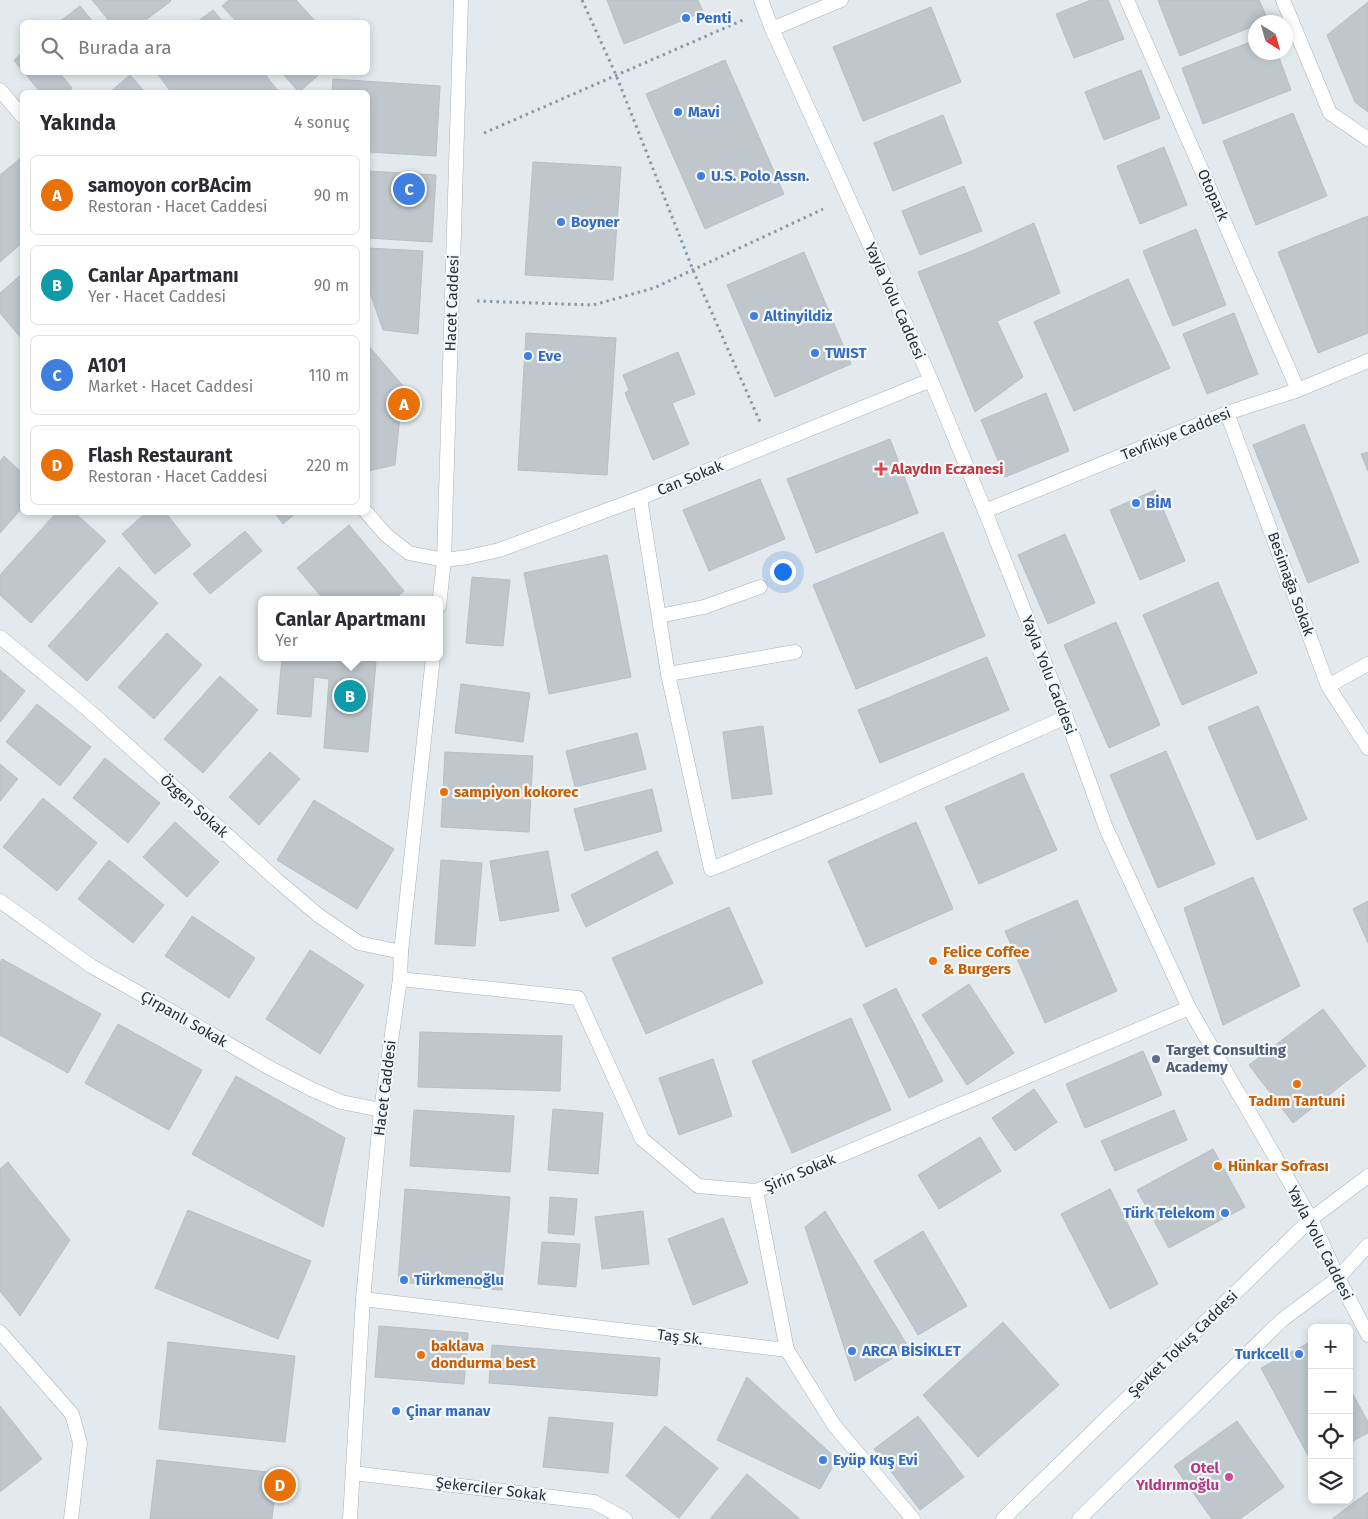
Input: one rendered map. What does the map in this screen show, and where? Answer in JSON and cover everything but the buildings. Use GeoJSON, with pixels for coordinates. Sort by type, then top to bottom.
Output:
{"type":"FeatureCollection","features":[{"type":"Feature","properties":{"kind":"street","name":"Hacet Caddesi"},"geometry":{"type":"LineString","coordinates":[[440,596],[444,560],[461,0]]}},
{"type":"Feature","properties":{"kind":"street","name":"Yayla Yolu Caddesi"},"geometry":{"type":"LineString","coordinates":[[761,0],[772,29],[930,380],[985,511],[1066,717],[1106,828],[1189,1008],[1311,1219],[1338,1278],[1368,1335]]}},
{"type":"Feature","properties":{"kind":"street"},"geometry":{"type":"LineString","coordinates":[[772,29],[841,0]]}},
{"type":"Feature","properties":{"kind":"street","name":"Otopark"},"geometry":{"type":"LineString","coordinates":[[1127,0],[1298,390]]}},
{"type":"Feature","properties":{"kind":"street"},"geometry":{"type":"LineString","coordinates":[[1283,0],[1330,113],[1368,139]]}},
{"type":"Feature","properties":{"kind":"street"},"geometry":{"type":"LineString","coordinates":[[0,90],[20,114]]}},
{"type":"Feature","properties":{"kind":"street","name":"Tevfikiye Caddesi"},"geometry":{"type":"LineString","coordinates":[[985,511],[1228,413],[1298,390],[1368,361]]}},
{"type":"Feature","properties":{"kind":"street","name":"Can Sokak"},"geometry":{"type":"LineString","coordinates":[[369,515],[386,535],[409,553],[444,560],[499,550],[640,498],[930,380]]}},
{"type":"Feature","properties":{"kind":"street","name":"Besimağa Sokak"},"geometry":{"type":"LineString","coordinates":[[1228,413],[1328,686],[1368,748]]}},
{"type":"Feature","properties":{"kind":"street"},"geometry":{"type":"LineString","coordinates":[[640,498],[668,674],[711,869],[868,806],[1066,717]]}},
{"type":"Feature","properties":{"kind":"street"},"geometry":{"type":"LineString","coordinates":[[659,616],[704,607],[760,587]]}},
{"type":"Feature","properties":{"kind":"street","name":"Özgen Sokak"},"geometry":{"type":"LineString","coordinates":[[0,637],[86,708],[318,915],[359,944],[401,952]]}},
{"type":"Feature","properties":{"kind":"street"},"geometry":{"type":"LineString","coordinates":[[668,674],[795,652]]}},
{"type":"Feature","properties":{"kind":"street","name":"Hacet Caddesi"},"geometry":{"type":"LineString","coordinates":[[350,1519],[363,1299],[381,1110],[400,979],[401,952],[433,661]]}},
{"type":"Feature","properties":{"kind":"street"},"geometry":{"type":"LineString","coordinates":[[1328,686],[1368,664]]}},
{"type":"Feature","properties":{"kind":"street","name":"Çirpanlı Sokak"},"geometry":{"type":"LineString","coordinates":[[0,901],[91,966],[268,1067],[341,1102],[381,1110]]}},
{"type":"Feature","properties":{"kind":"street","name":"Şirin Sokak"},"geometry":{"type":"LineString","coordinates":[[400,979],[578,998],[642,1139],[698,1186],[756,1191],[1189,1008]]}},
{"type":"Feature","properties":{"kind":"street","name":"Şevket Tokuş Caddesi"},"geometry":{"type":"LineString","coordinates":[[1003,1519],[1311,1219],[1368,1176]]}},
{"type":"Feature","properties":{"kind":"street"},"geometry":{"type":"LineString","coordinates":[[756,1191],[787,1350],[834,1425],[913,1519]]}},
{"type":"Feature","properties":{"kind":"street"},"geometry":{"type":"LineString","coordinates":[[1079,1519],[1282,1320],[1338,1278],[1368,1245]]}},
{"type":"Feature","properties":{"kind":"street","name":"Taş Sk."},"geometry":{"type":"LineString","coordinates":[[363,1299],[787,1350]]}},
{"type":"Feature","properties":{"kind":"street"},"geometry":{"type":"LineString","coordinates":[[0,1332],[72,1414],[80,1443],[71,1519]]}},
{"type":"Feature","properties":{"kind":"street","name":"Şekerciler Sokak"},"geometry":{"type":"LineString","coordinates":[[353,1473],[594,1502],[625,1519]]}},
{"type":"Feature","properties":{"kind":"path"},"geometry":{"type":"LineString","coordinates":[[582,0],[616,75],[693,270],[760,422]]}},
{"type":"Feature","properties":{"kind":"path"},"geometry":{"type":"LineString","coordinates":[[484,133],[743,20]]}},
{"type":"Feature","properties":{"kind":"path"},"geometry":{"type":"LineString","coordinates":[[477,301],[593,304],[654,288],[823,209]]}},
{"type":"Feature","properties":{"kind":"place","name":"Penti"},"geometry":{"type":"Point","coordinates":[686,18]}},
{"type":"Feature","properties":{"kind":"place","name":"Mavi"},"geometry":{"type":"Point","coordinates":[678,112]}},
{"type":"Feature","properties":{"kind":"place","name":"U.S. Polo Assn."},"geometry":{"type":"Point","coordinates":[701,176]}},
{"type":"Feature","properties":{"kind":"place","name":"A101"},"geometry":{"type":"Point","coordinates":[409,189]}},
{"type":"Feature","properties":{"kind":"place","name":"Boyner"},"geometry":{"type":"Point","coordinates":[561,222]}},
{"type":"Feature","properties":{"kind":"place","name":"Altinyildiz"},"geometry":{"type":"Point","coordinates":[754,316]}},
{"type":"Feature","properties":{"kind":"place","name":"TWIST"},"geometry":{"type":"Point","coordinates":[815,353]}},
{"type":"Feature","properties":{"kind":"place","name":"Eve"},"geometry":{"type":"Point","coordinates":[528,356]}},
{"type":"Feature","properties":{"kind":"place","name":"samoyon corBAcim"},"geometry":{"type":"Point","coordinates":[404,404]}},
{"type":"Feature","properties":{"kind":"place","name":"Alaydın Eczanesi"},"geometry":{"type":"Point","coordinates":[881,469]}},
{"type":"Feature","properties":{"kind":"place","name":"BİM"},"geometry":{"type":"Point","coordinates":[1136,503]}},
{"type":"Feature","properties":{"kind":"place","name":"Canlar Apartmanı"},"geometry":{"type":"Point","coordinates":[350,696]}},
{"type":"Feature","properties":{"kind":"place","name":"sampiyon kokorec"},"geometry":{"type":"Point","coordinates":[444,792]}},
{"type":"Feature","properties":{"kind":"place","name":"Felice Coffee & Burgers"},"geometry":{"type":"Point","coordinates":[933,961]}},
{"type":"Feature","properties":{"kind":"place","name":"Target Consulting Academy"},"geometry":{"type":"Point","coordinates":[1156,1059]}},
{"type":"Feature","properties":{"kind":"place","name":"Tadım Tantuni"},"geometry":{"type":"Point","coordinates":[1297,1084]}},
{"type":"Feature","properties":{"kind":"place","name":"Hünkar Sofrası"},"geometry":{"type":"Point","coordinates":[1218,1166]}},
{"type":"Feature","properties":{"kind":"place","name":"Türk Telekom"},"geometry":{"type":"Point","coordinates":[1225,1213]}},
{"type":"Feature","properties":{"kind":"place","name":"Türkmenoğlu"},"geometry":{"type":"Point","coordinates":[404,1280]}},
{"type":"Feature","properties":{"kind":"place","name":"ARCA BİSİKLET"},"geometry":{"type":"Point","coordinates":[852,1351]}},
{"type":"Feature","properties":{"kind":"place","name":"Turkcell"},"geometry":{"type":"Point","coordinates":[1299,1354]}},
{"type":"Feature","properties":{"kind":"place","name":"baklava dondurma best"},"geometry":{"type":"Point","coordinates":[421,1355]}},
{"type":"Feature","properties":{"kind":"place","name":"Çinar manav"},"geometry":{"type":"Point","coordinates":[396,1411]}},
{"type":"Feature","properties":{"kind":"place","name":"Eyüp Kuş Evi"},"geometry":{"type":"Point","coordinates":[823,1460]}},
{"type":"Feature","properties":{"kind":"place","name":"Otel Yıldırımoğlu"},"geometry":{"type":"Point","coordinates":[1229,1477]}},
{"type":"Feature","properties":{"kind":"place","name":"Flash Restaurant"},"geometry":{"type":"Point","coordinates":[280,1485]}}]}
